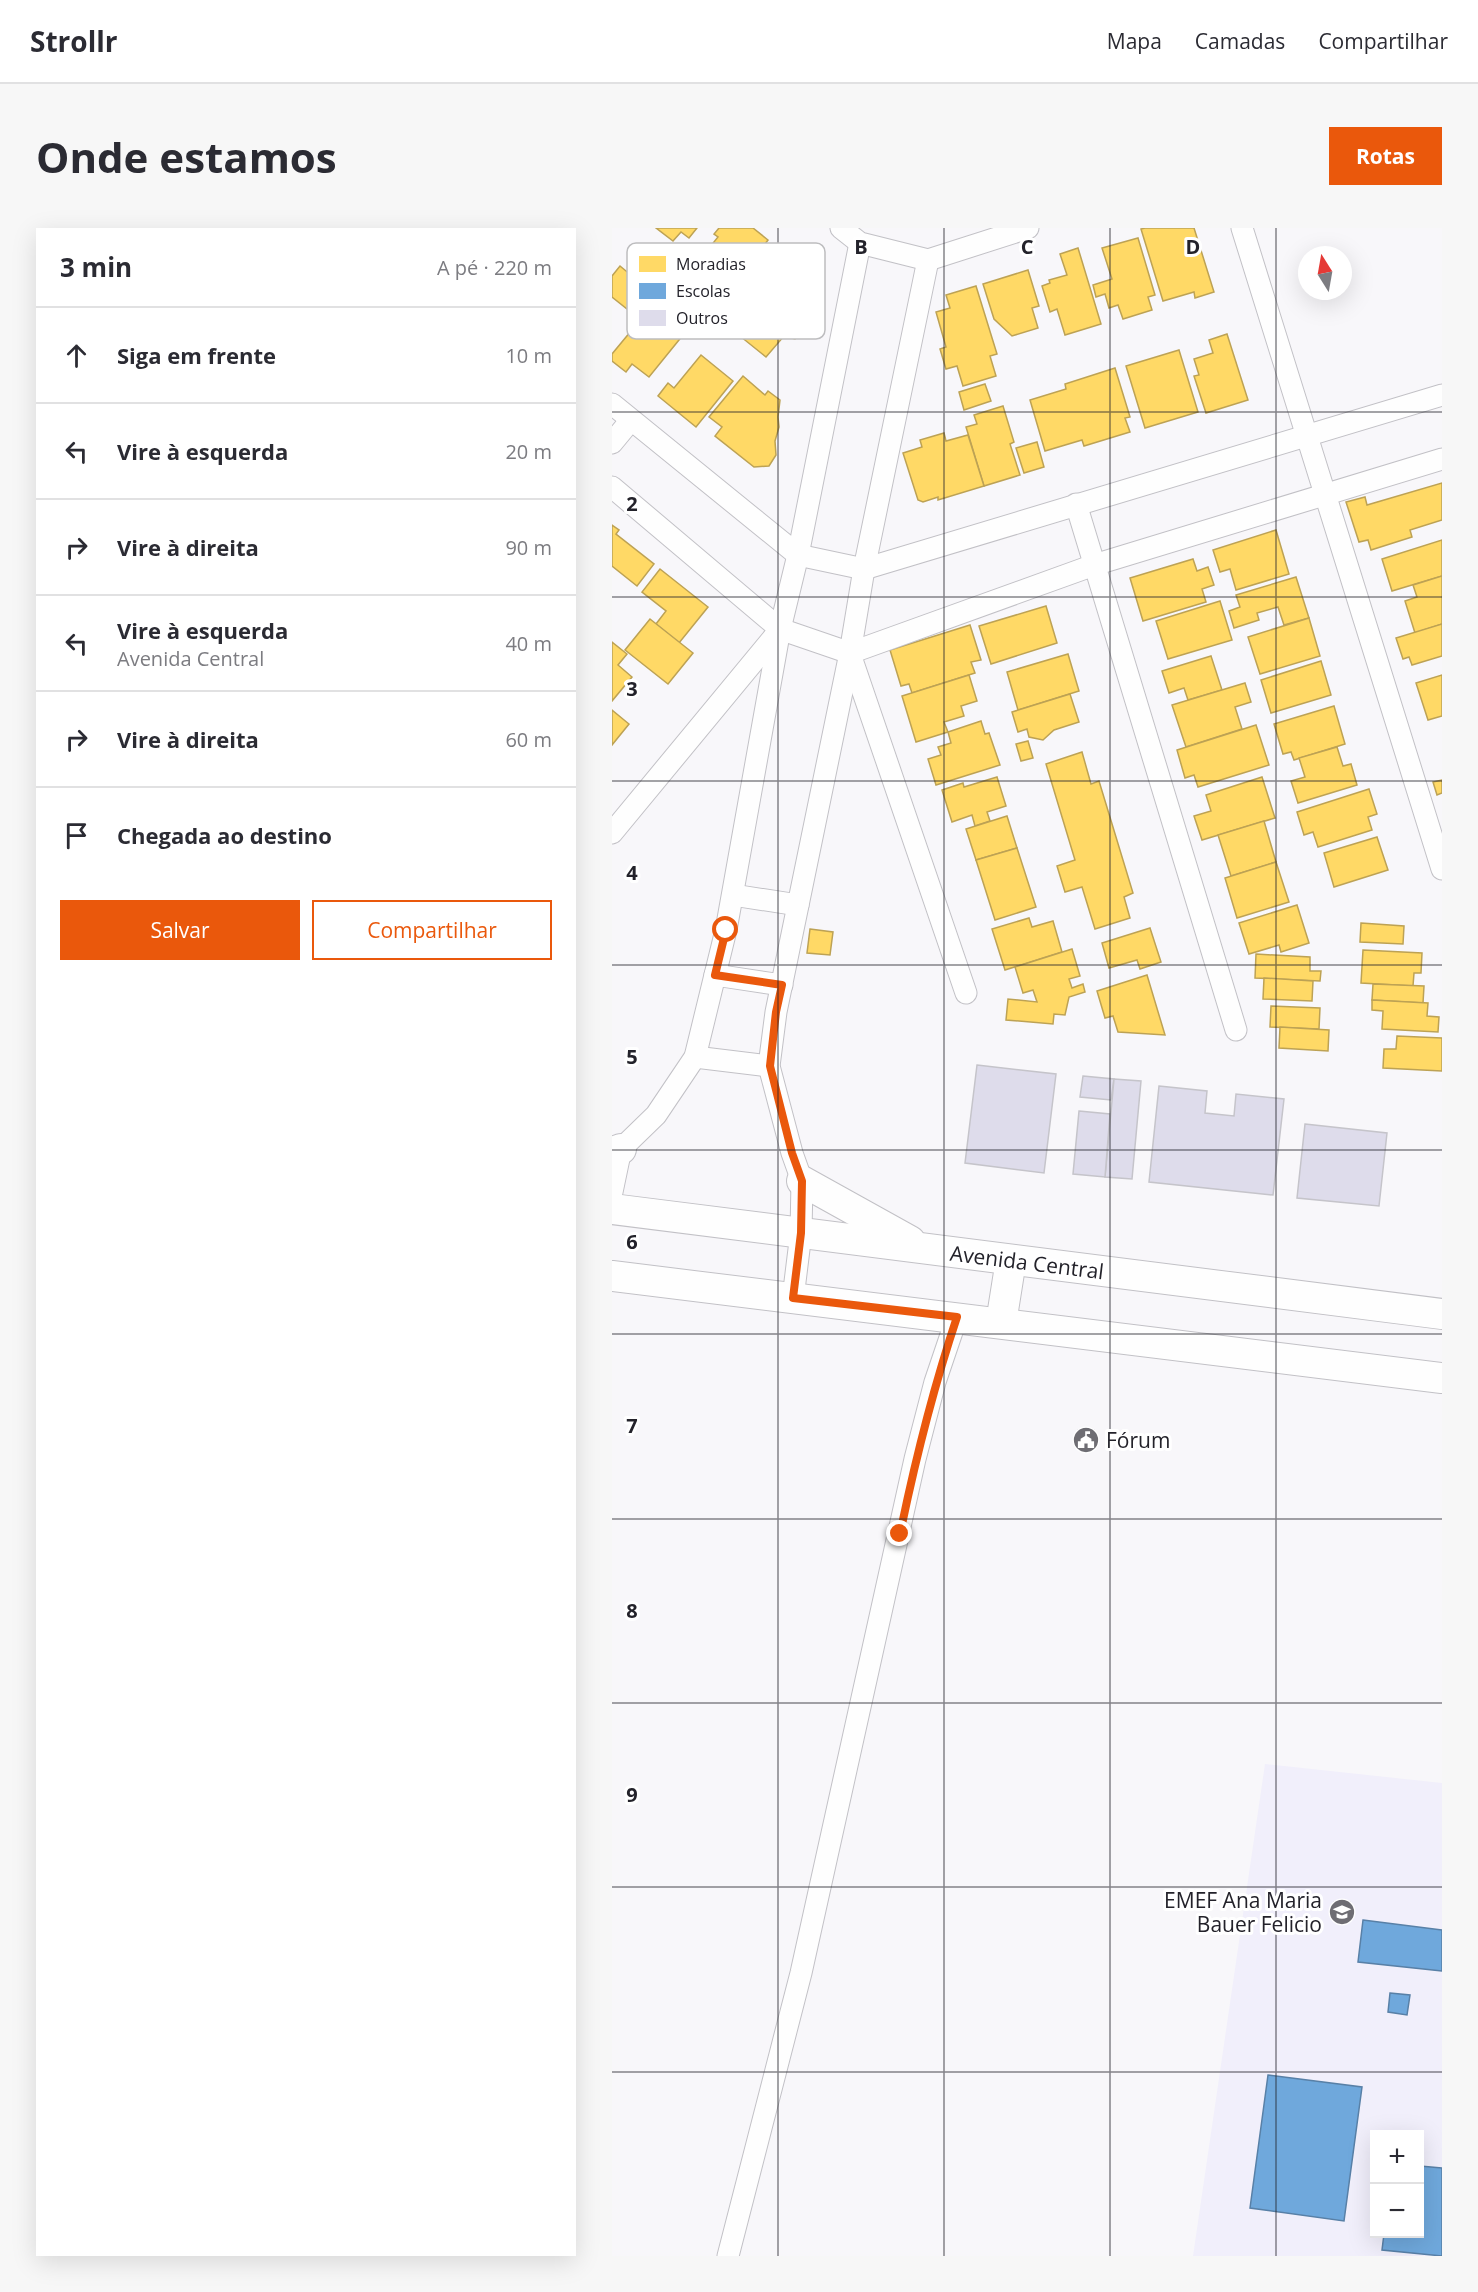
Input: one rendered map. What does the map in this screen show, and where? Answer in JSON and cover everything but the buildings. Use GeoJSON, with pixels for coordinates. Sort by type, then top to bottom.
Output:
{"type":"FeatureCollection","features":[{"type":"Feature","properties":{"kind":"main road"},"geometry":{"type":"LineString","coordinates":[[802,1181],[924,1248]]}},
{"type":"Feature","properties":{"kind":"main road","name":"Avenida Central"},"geometry":{"type":"LineString","coordinates":[[612,1209],[1442,1314]]}},
{"type":"Feature","properties":{"kind":"main road"},"geometry":{"type":"LineString","coordinates":[[1001,1323],[1011,1260]]}},
{"type":"Feature","properties":{"kind":"main road"},"geometry":{"type":"LineString","coordinates":[[612,1276],[1442,1378]]}},
{"type":"Feature","properties":{"kind":"street"},"geometry":{"type":"LineString","coordinates":[[841,228],[860,243],[928,260],[1028,228]]}},
{"type":"Feature","properties":{"kind":"street"},"geometry":{"type":"LineString","coordinates":[[1242,228],[1442,870]]}},
{"type":"Feature","properties":{"kind":"street"},"geometry":{"type":"LineString","coordinates":[[612,1192],[617,1150],[656,1115],[696,1057],[733,895],[780,629],[798,555],[860,243]]}},
{"type":"Feature","properties":{"kind":"street"},"geometry":{"type":"LineString","coordinates":[[793,1298],[801,1233],[802,1181],[792,1153],[770,1066],[776,1012],[928,260]]}},
{"type":"Feature","properties":{"kind":"street"},"geometry":{"type":"LineString","coordinates":[[612,404],[798,555],[864,569],[1442,395]]}},
{"type":"Feature","properties":{"kind":"street"},"geometry":{"type":"LineString","coordinates":[[612,443],[631,420]]}},
{"type":"Feature","properties":{"kind":"street"},"geometry":{"type":"LineString","coordinates":[[612,487],[780,629],[850,653],[1094,565],[1442,459]]}},
{"type":"Feature","properties":{"kind":"street"},"geometry":{"type":"LineString","coordinates":[[1076,504],[1236,1030]]}},
{"type":"Feature","properties":{"kind":"street"},"geometry":{"type":"LineString","coordinates":[[612,833],[780,629]]}},
{"type":"Feature","properties":{"kind":"street"},"geometry":{"type":"LineString","coordinates":[[850,653],[966,993]]}},
{"type":"Feature","properties":{"kind":"street"},"geometry":{"type":"LineString","coordinates":[[733,895],[798,905]]}},
{"type":"Feature","properties":{"kind":"street"},"geometry":{"type":"LineString","coordinates":[[715,975],[782,985]]}},
{"type":"Feature","properties":{"kind":"street"},"geometry":{"type":"LineString","coordinates":[[696,1057],[770,1066]]}},
{"type":"Feature","properties":{"kind":"street"},"geometry":{"type":"LineString","coordinates":[[728,2256],[801,1973],[915,1459],[935,1382],[957,1317]]}},
{"type":"Feature","properties":{"kind":"shaded area"},"geometry":{"type":"Polygon","coordinates":[[[1265,1764],[1442,1783],[1442,2256],[1193,2256],[1265,1764]]]}},
{"type":"Feature","properties":{"kind":"place","name":"Fórum"},"geometry":{"type":"Point","coordinates":[1086,1440]}},
{"type":"Feature","properties":{"kind":"place","name":"EMEF Ana Maria Bauer Felicio"},"geometry":{"type":"Point","coordinates":[1342,1912]}},
{"type":"Feature","properties":{"kind":"route"},"geometry":{"type":"LineString","coordinates":[[726,930],[715,975],[782,985],[776,1012],[770,1066],[792,1153],[802,1181],[801,1233],[793,1298],[957,1317],[935,1382],[915,1459],[900,1534]]}}]}
